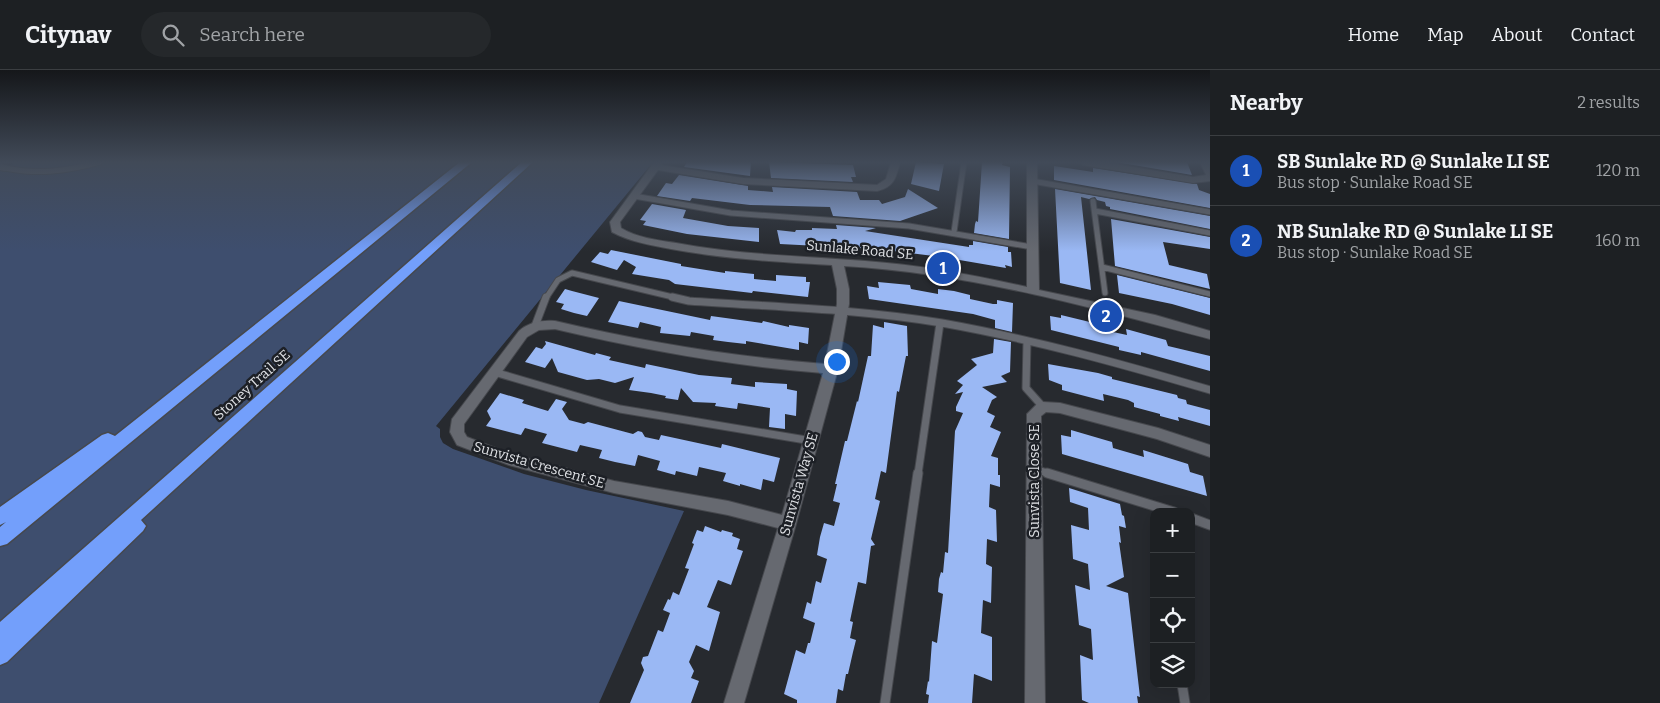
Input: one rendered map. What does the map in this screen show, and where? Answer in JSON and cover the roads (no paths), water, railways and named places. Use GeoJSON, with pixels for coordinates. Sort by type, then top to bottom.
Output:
{"type":"FeatureCollection","features":[{"type":"Feature","properties":{"kind":"highway"},"geometry":{"type":"LineString","coordinates":[[0,538],[431,192]]}},
{"type":"Feature","properties":{"kind":"highway","name":"Stoney Trail SE"},"geometry":{"type":"LineString","coordinates":[[0,635],[495,192]]}},
{"type":"Feature","properties":{"kind":"highway"},"geometry":{"type":"LineString","coordinates":[[0,656],[384,291]]}},
{"type":"Feature","properties":{"kind":"highway"},"geometry":{"type":"LineString","coordinates":[[0,517],[266,325]]}},
{"type":"Feature","properties":{"kind":"street","name":"Sunlake Road SE"},"geometry":{"type":"LineString","coordinates":[[637,192],[615,222],[616,230],[631,238],[732,255],[902,268],[957,276],[1155,319],[1210,335]]}},
{"type":"Feature","properties":{"kind":"street"},"geometry":{"type":"LineString","coordinates":[[1032,192],[1033,291]]}},
{"type":"Feature","properties":{"kind":"street","name":"Sunvista Way SE"},"geometry":{"type":"LineString","coordinates":[[734,703],[788,524],[831,369],[842,312],[842,289],[837,262]]}},
{"type":"Feature","properties":{"kind":"street"},"geometry":{"type":"LineString","coordinates":[[535,326],[555,325],[650,347],[726,360],[831,369]]}},
{"type":"Feature","properties":{"kind":"street","name":"Sunvista Crescent SE"},"geometry":{"type":"LineString","coordinates":[[535,326],[523,334],[457,423],[458,436],[470,445],[579,478],[643,493],[755,514],[788,524]]}},
{"type":"Feature","properties":{"kind":"street","name":"Sunvista Close SE"},"geometry":{"type":"LineString","coordinates":[[1035,703],[1034,414],[1043,407],[1060,408],[1173,438],[1210,451]]}},
{"type":"Feature","properties":{"kind":"lane"},"geometry":{"type":"LineString","coordinates":[[954,232],[960,192]]}},
{"type":"Feature","properties":{"kind":"lane"},"geometry":{"type":"LineString","coordinates":[[1089,192],[1210,212]]}},
{"type":"Feature","properties":{"kind":"lane"},"geometry":{"type":"LineString","coordinates":[[634,196],[731,213],[846,220],[954,232],[1032,247]]}},
{"type":"Feature","properties":{"kind":"lane"},"geometry":{"type":"LineString","coordinates":[[1093,200],[1105,294]]}},
{"type":"Feature","properties":{"kind":"lane"},"geometry":{"type":"LineString","coordinates":[[1095,212],[1210,233]]}},
{"type":"Feature","properties":{"kind":"lane"},"geometry":{"type":"LineString","coordinates":[[1102,267],[1210,294]]}},
{"type":"Feature","properties":{"kind":"lane"},"geometry":{"type":"LineString","coordinates":[[535,326],[542,304],[548,294],[560,278],[572,273],[689,301],[842,312],[940,323],[1146,371],[1210,390]]}},
{"type":"Feature","properties":{"kind":"lane"},"geometry":{"type":"LineString","coordinates":[[885,703],[940,323]]}},
{"type":"Feature","properties":{"kind":"lane"},"geometry":{"type":"LineString","coordinates":[[1026,342],[1026,388],[1043,407]]}},
{"type":"Feature","properties":{"kind":"lane"},"geometry":{"type":"LineString","coordinates":[[494,372],[620,409],[812,441]]}},
{"type":"Feature","properties":{"kind":"lane"},"geometry":{"type":"LineString","coordinates":[[1034,469],[1155,508]]}},
{"type":"Feature","properties":{"kind":"lane"},"geometry":{"type":"LineString","coordinates":[[1195,519],[1210,525]]}},
{"type":"Feature","properties":{"kind":"lane"},"geometry":{"type":"LineString","coordinates":[[1183,688],[1185,703]]}},
{"type":"Feature","properties":{"kind":"place","name":"SB Sunlake RD @ Sunlake LI SE"},"geometry":{"type":"Point","coordinates":[943,268]}},
{"type":"Feature","properties":{"kind":"place","name":"NB Sunlake RD @ Sunlake LI SE"},"geometry":{"type":"Point","coordinates":[1106,316]}}]}
